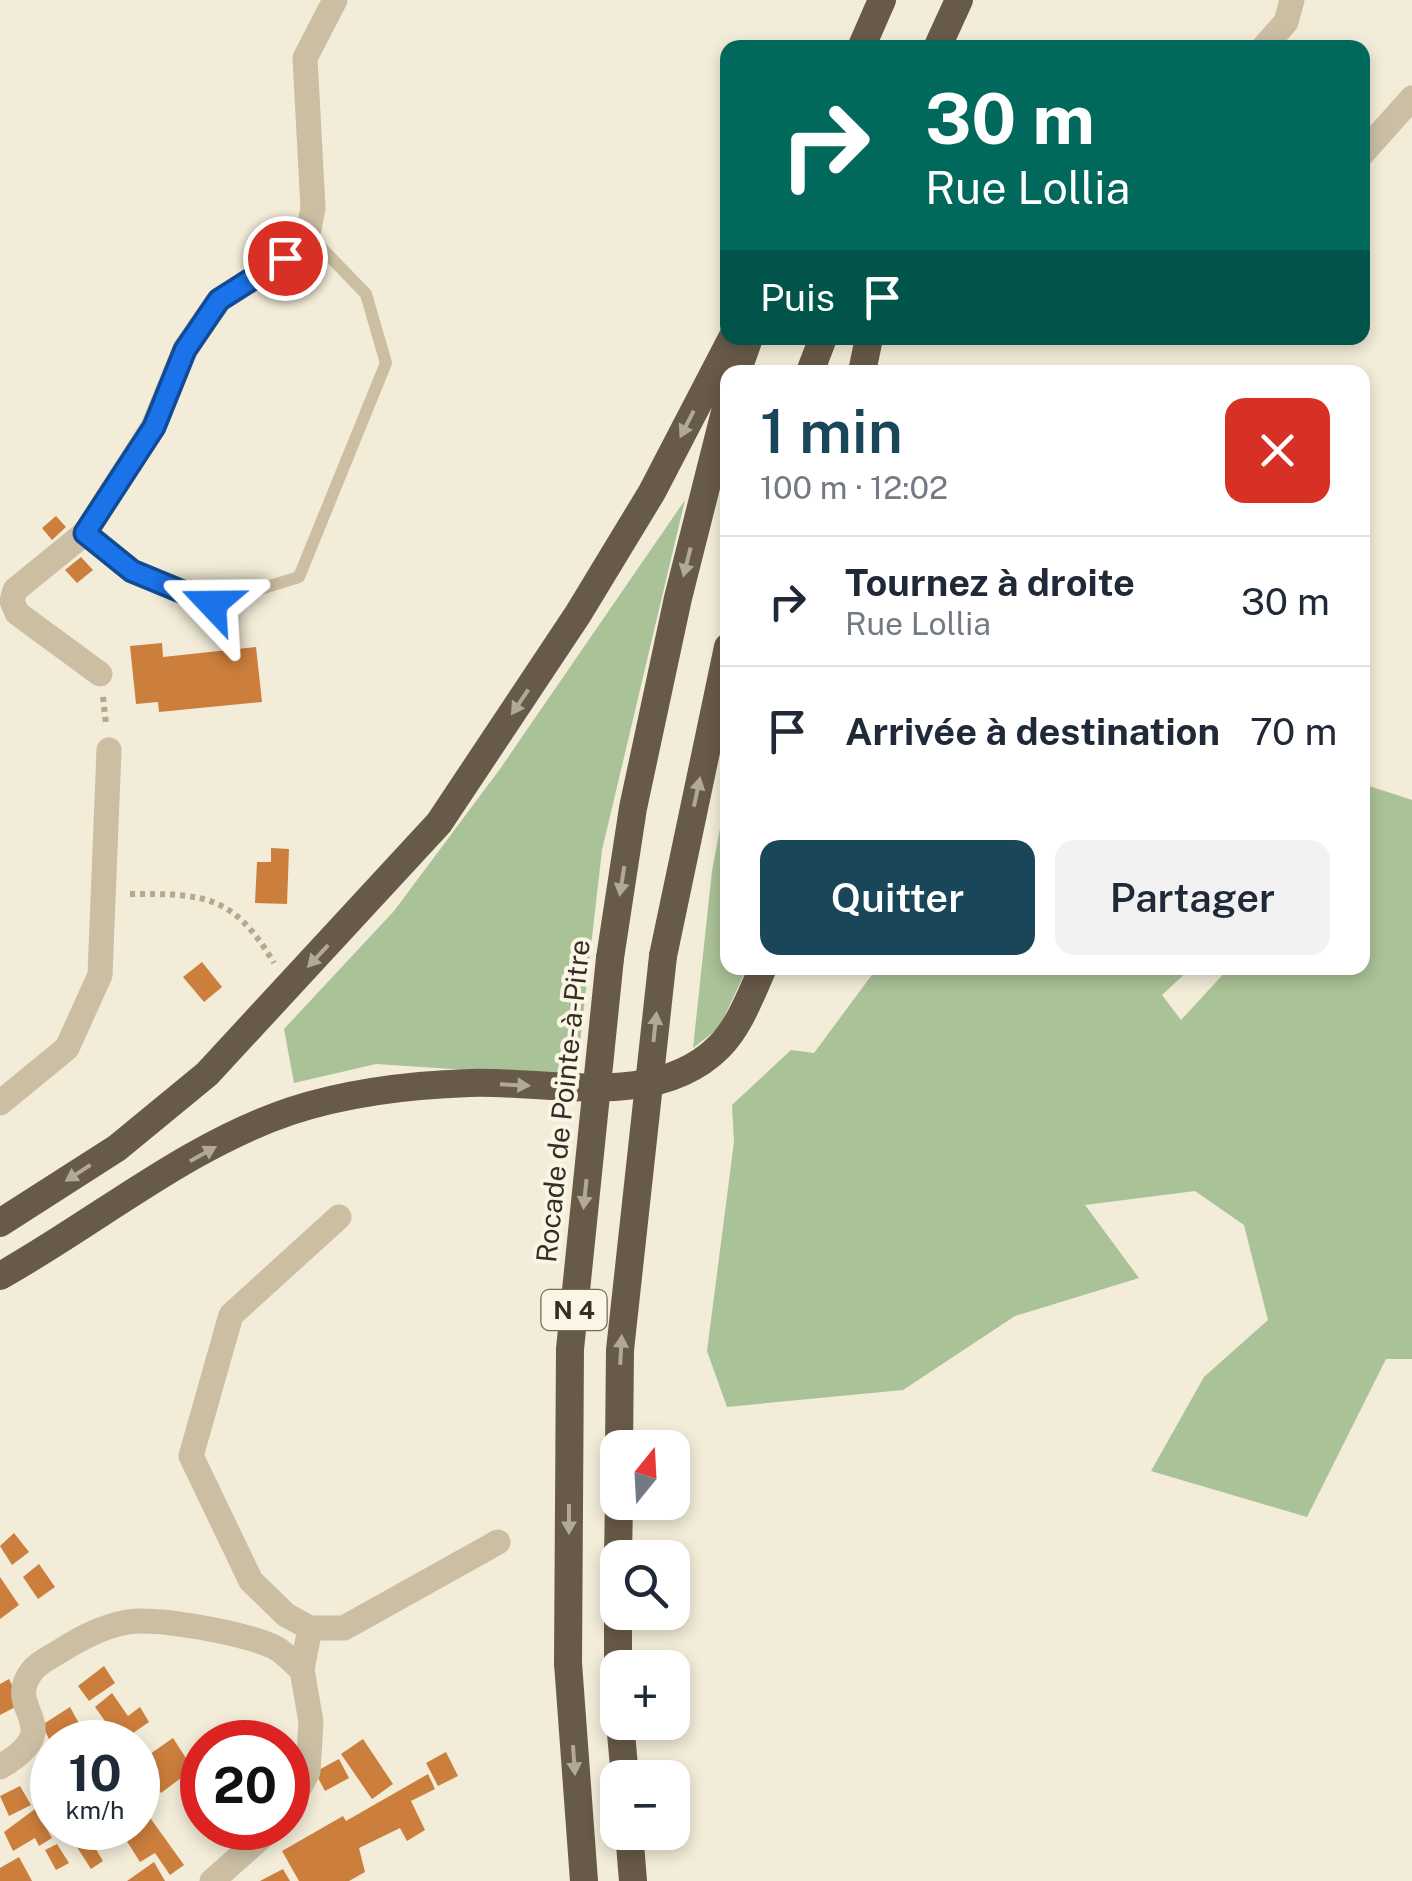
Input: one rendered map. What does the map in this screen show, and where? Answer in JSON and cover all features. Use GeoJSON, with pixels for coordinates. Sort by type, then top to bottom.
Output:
{"type":"FeatureCollection","features":[{"type":"Feature","properties":{"kind":"highway"},"geometry":{"type":"LineString","coordinates":[[864,40],[882,0]]}},
{"type":"Feature","properties":{"kind":"highway"},"geometry":{"type":"LineString","coordinates":[[941,40],[959,0]]}},
{"type":"Feature","properties":{"kind":"highway"},"geometry":{"type":"LineString","coordinates":[[951,40],[967,0]]}},
{"type":"Feature","properties":{"kind":"highway"},"geometry":{"type":"LineString","coordinates":[[0,1224],[118,1148],[207,1074],[439,823],[588,599],[652,492],[728,345]]}},
{"type":"Feature","properties":{"kind":"highway","name":"Rocade de Pointe-à-Pitre"},"geometry":{"type":"LineString","coordinates":[[584,1881],[568,1663],[570,1349],[610,958],[645,750],[720,434]]}},
{"type":"Feature","properties":{"kind":"highway","name":"N 4"},"geometry":{"type":"LineString","coordinates":[[619,1430],[620,1350],[663,956],[720,685]]}},
{"type":"Feature","properties":{"kind":"highway"},"geometry":{"type":"LineString","coordinates":[[0,1276],[176,1169],[286,1113],[381,1090],[473,1082],[639,1085],[689,1068],[720,1047],[742,1014],[760,975]]}},
{"type":"Feature","properties":{"kind":"highway"},"geometry":{"type":"LineString","coordinates":[[630,1850],[632,1881]]}},
{"type":"Feature","properties":{"kind":"street"},"geometry":{"type":"LineString","coordinates":[[100,674],[16,613],[12,601],[16,590],[85,533],[154,427],[185,350],[219,300],[285,258],[308,234],[313,208],[305,58],[335,0]]}},
{"type":"Feature","properties":{"kind":"street"},"geometry":{"type":"LineString","coordinates":[[1270,40],[1286,22],[1292,0]]}},
{"type":"Feature","properties":{"kind":"street"},"geometry":{"type":"LineString","coordinates":[[1370,145],[1412,98]]}},
{"type":"Feature","properties":{"kind":"street"},"geometry":{"type":"LineString","coordinates":[[0,1103],[67,1048],[100,975],[108,750]]}},
{"type":"Feature","properties":{"kind":"street"},"geometry":{"type":"LineString","coordinates":[[340,1216],[231,1315],[192,1456],[251,1581],[286,1615],[310,1628],[344,1628],[498,1542]]}},
{"type":"Feature","properties":{"kind":"street"},"geometry":{"type":"LineString","coordinates":[[0,1767],[31,1745],[34,1734],[24,1696],[33,1669],[84,1636],[124,1623],[151,1621],[254,1641],[281,1651],[302,1670]]}},
{"type":"Feature","properties":{"kind":"street"},"geometry":{"type":"LineString","coordinates":[[310,1628],[302,1670],[310,1739]]}},
{"type":"Feature","properties":{"kind":"street"},"geometry":{"type":"LineString","coordinates":[[212,1881],[247,1850]]}},
{"type":"Feature","properties":{"kind":"lane"},"geometry":{"type":"LineString","coordinates":[[85,533],[132,571],[212,604],[299,577],[386,363],[366,294],[308,234]]}},
{"type":"Feature","properties":{"kind":"path"},"geometry":{"type":"LineString","coordinates":[[100,674],[108,750]]}},
{"type":"Feature","properties":{"kind":"path"},"geometry":{"type":"LineString","coordinates":[[104,894],[198,894],[235,914],[258,935],[275,966],[280,996]]}},
{"type":"Feature","properties":{"kind":"green space"},"geometry":{"type":"Polygon","coordinates":[[[685,500],[602,850],[576,1077],[376,1064],[294,1083],[284,1029],[394,911],[500,769],[685,500]]]}},
{"type":"Feature","properties":{"kind":"green space"},"geometry":{"type":"Polygon","coordinates":[[[1370,786],[1412,800],[1412,1359],[1386,1359],[1307,1517],[1151,1471],[1204,1377],[1268,1320],[1244,1225],[1195,1191],[1085,1205],[1139,1278],[1015,1316],[903,1390],[727,1407],[707,1351],[734,1142],[732,1105],[791,1050],[814,1053],[872,975],[1183,975],[1162,995],[1181,1020],[1223,975],[1370,975],[1370,786]]]}},
{"type":"Feature","properties":{"kind":"green space"},"geometry":{"type":"Polygon","coordinates":[[[720,829],[720,975],[744,975],[719,1028],[693,1048],[720,829]]]}},
{"type":"Feature","properties":{"kind":"building"},"geometry":{"type":"Polygon","coordinates":[[[56,516],[66,527],[52,540],[42,528],[56,516]]]}},
{"type":"Feature","properties":{"kind":"building"},"geometry":{"type":"Polygon","coordinates":[[[81,557],[93,570],[77,583],[65,570],[81,557]]]}},
{"type":"Feature","properties":{"kind":"building"},"geometry":{"type":"Polygon","coordinates":[[[162,643],[163,657],[256,647],[262,702],[159,712],[158,702],[136,704],[130,646],[162,643]]]}},
{"type":"Feature","properties":{"kind":"building"},"geometry":{"type":"Polygon","coordinates":[[[271,848],[289,849],[287,904],[255,903],[257,862],[271,862],[271,848]]]}},
{"type":"Feature","properties":{"kind":"building"},"geometry":{"type":"Polygon","coordinates":[[[202,962],[222,987],[204,1002],[183,977],[202,962]]]}},
{"type":"Feature","properties":{"kind":"building"},"geometry":{"type":"Polygon","coordinates":[[[14,1533],[29,1552],[12,1565],[0,1546],[14,1533]]]}},
{"type":"Feature","properties":{"kind":"building"},"geometry":{"type":"Polygon","coordinates":[[[39,1564],[55,1587],[38,1599],[23,1577],[39,1564]]]}},
{"type":"Feature","properties":{"kind":"building"},"geometry":{"type":"Polygon","coordinates":[[[0,1577],[19,1605],[0,1619],[0,1577]]]}},
{"type":"Feature","properties":{"kind":"building"},"geometry":{"type":"Polygon","coordinates":[[[104,1666],[115,1683],[89,1701],[78,1686],[104,1666]]]}},
{"type":"Feature","properties":{"kind":"building"},"geometry":{"type":"Polygon","coordinates":[[[9,1679],[21,1704],[0,1715],[0,1684],[9,1679]]]}},
{"type":"Feature","properties":{"kind":"building"},"geometry":{"type":"Polygon","coordinates":[[[112,1693],[128,1716],[140,1707],[148,1720],[104,1720],[95,1707],[112,1693]]]}},
{"type":"Feature","properties":{"kind":"building"},"geometry":{"type":"Polygon","coordinates":[[[70,1707],[77,1720],[50,1720],[70,1707]]]}},
{"type":"Feature","properties":{"kind":"building"},"geometry":{"type":"Polygon","coordinates":[[[173,1738],[180,1749],[180,1779],[161,1793],[160,1791],[160,1747],[173,1738]]]}},
{"type":"Feature","properties":{"kind":"building"},"geometry":{"type":"Polygon","coordinates":[[[363,1739],[393,1784],[372,1799],[341,1754],[363,1739]]]}},
{"type":"Feature","properties":{"kind":"building"},"geometry":{"type":"Polygon","coordinates":[[[446,1752],[458,1776],[438,1786],[426,1763],[446,1752]]]}},
{"type":"Feature","properties":{"kind":"building"},"geometry":{"type":"Polygon","coordinates":[[[339,1759],[349,1778],[325,1791],[315,1772],[339,1759]]]}},
{"type":"Feature","properties":{"kind":"building"},"geometry":{"type":"Polygon","coordinates":[[[428,1774],[435,1789],[411,1801],[425,1830],[407,1841],[400,1828],[359,1848],[365,1872],[349,1881],[299,1881],[282,1851],[310,1850],[310,1835],[343,1816],[346,1821],[428,1774]]]}},
{"type":"Feature","properties":{"kind":"building"},"geometry":{"type":"Polygon","coordinates":[[[20,1786],[30,1806],[9,1816],[0,1796],[20,1786]]]}},
{"type":"Feature","properties":{"kind":"building"},"geometry":{"type":"Polygon","coordinates":[[[30,1813],[30,1841],[13,1851],[4,1832],[30,1813]]]}},
{"type":"Feature","properties":{"kind":"building"},"geometry":{"type":"Polygon","coordinates":[[[160,1832],[184,1865],[170,1875],[155,1853],[140,1862],[132,1850],[160,1850],[160,1832]]]}},
{"type":"Feature","properties":{"kind":"building"},"geometry":{"type":"Polygon","coordinates":[[[45,1850],[61,1850],[69,1863],[56,1870],[45,1850]]]}},
{"type":"Feature","properties":{"kind":"building"},"geometry":{"type":"Polygon","coordinates":[[[79,1850],[96,1850],[103,1861],[91,1869],[79,1850]]]}},
{"type":"Feature","properties":{"kind":"building"},"geometry":{"type":"Polygon","coordinates":[[[19,1857],[32,1881],[0,1881],[0,1868],[19,1857]]]}},
{"type":"Feature","properties":{"kind":"building"},"geometry":{"type":"Polygon","coordinates":[[[154,1862],[165,1881],[127,1881],[154,1862]]]}},
{"type":"Feature","properties":{"kind":"building"},"geometry":{"type":"Polygon","coordinates":[[[283,1869],[290,1881],[260,1881],[283,1869]]]}},
{"type":"Feature","properties":{"kind":"route"},"geometry":{"type":"LineString","coordinates":[[212,604],[132,571],[85,533],[154,427],[185,350],[219,300],[285,258]]}}]}
